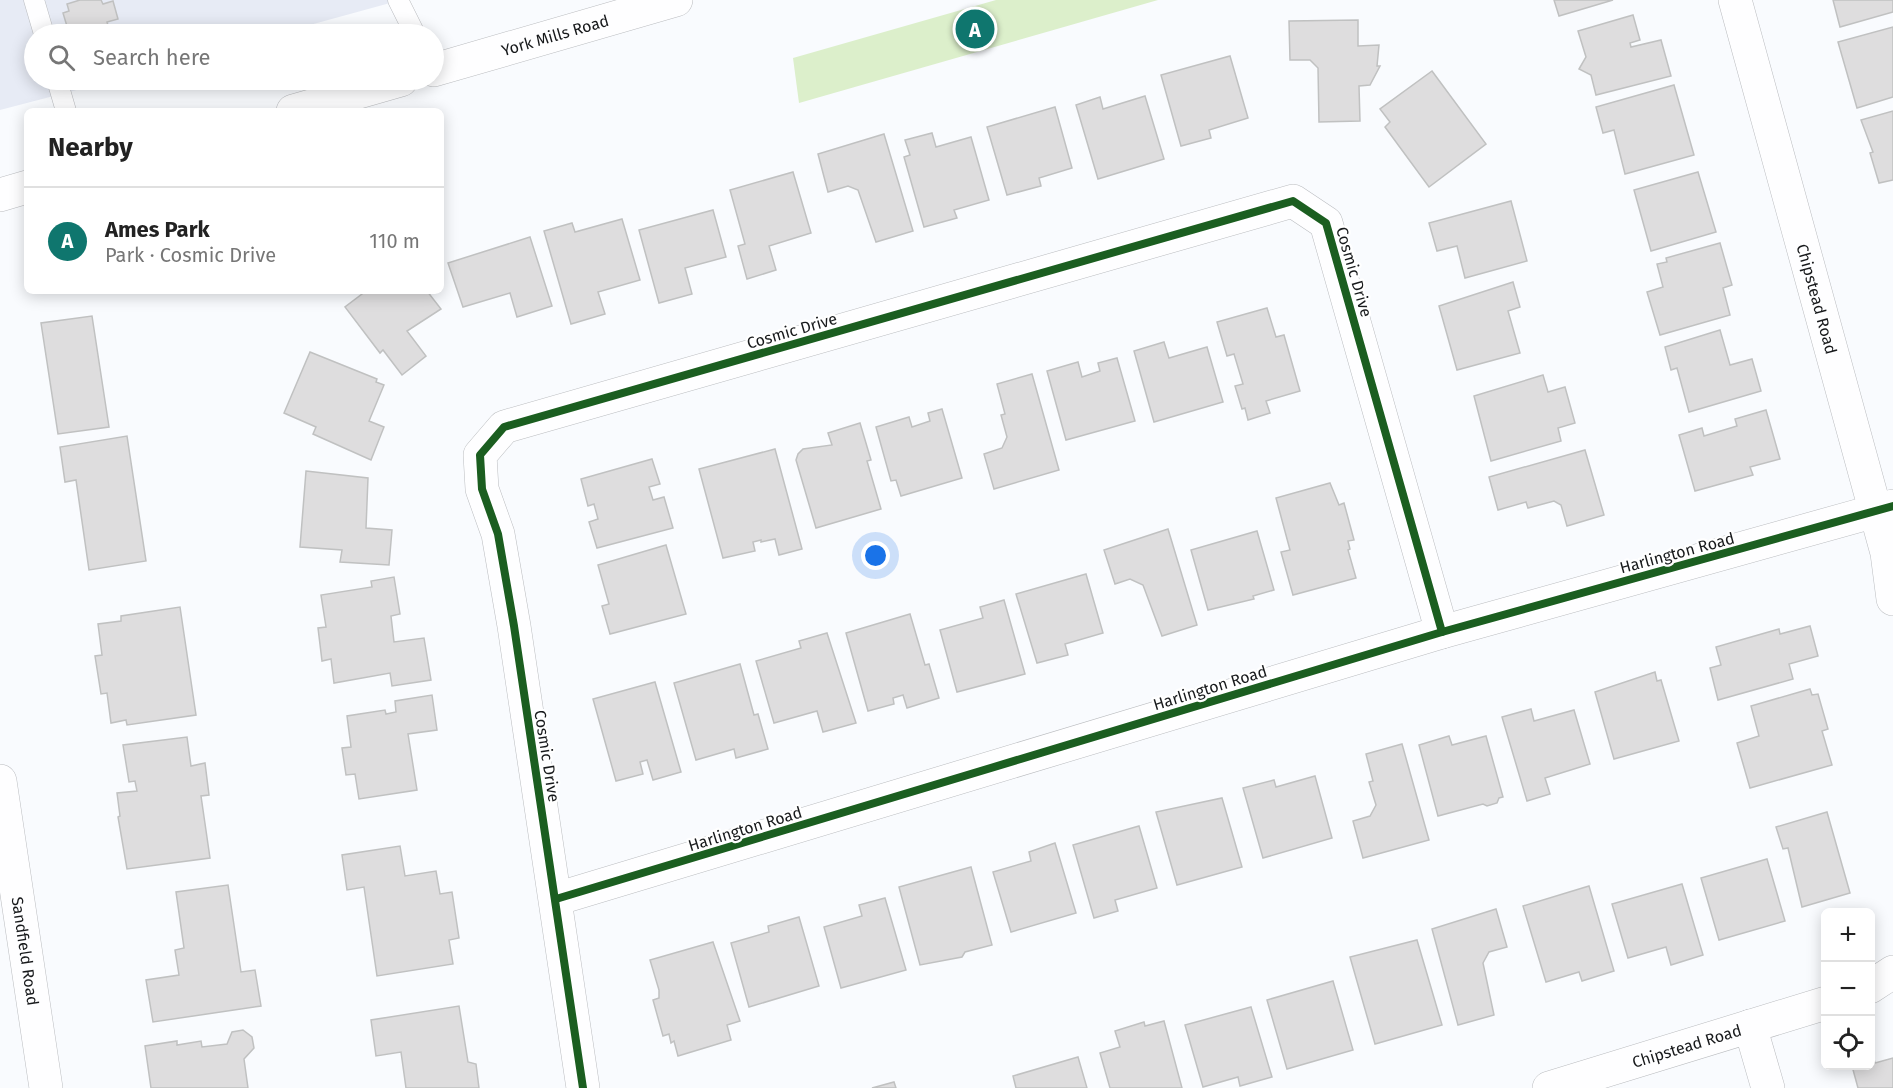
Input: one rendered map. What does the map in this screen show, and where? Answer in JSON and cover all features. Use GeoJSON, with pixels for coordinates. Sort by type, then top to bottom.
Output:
{"type":"FeatureCollection","features":[{"type":"Feature","properties":{"kind":"street","name":"York Mills Road"},"geometry":{"type":"LineString","coordinates":[[444,67],[676,0]]}},
{"type":"Feature","properties":{"kind":"street","name":"Chipstead Road"},"geometry":{"type":"LineString","coordinates":[[1735,0],[1884,508],[1893,599]]}},
{"type":"Feature","properties":{"kind":"street"},"geometry":{"type":"LineString","coordinates":[[303,108],[366,90]]}},
{"type":"Feature","properties":{"kind":"street"},"geometry":{"type":"LineString","coordinates":[[0,195],[24,188]]}},
{"type":"Feature","properties":{"kind":"street","name":"Cosmic Drive"},"geometry":{"type":"LineString","coordinates":[[583,1088],[506,580],[498,534],[482,489],[480,455],[504,427],[1293,201],[1326,223],[1442,632]]}},
{"type":"Feature","properties":{"kind":"street","name":"Harlington Road"},"geometry":{"type":"LineString","coordinates":[[556,899],[1442,632],[1884,508]]}},
{"type":"Feature","properties":{"kind":"street","name":"Sandfield Road"},"geometry":{"type":"LineString","coordinates":[[0,781],[46,1088]]}},
{"type":"Feature","properties":{"kind":"street"},"geometry":{"type":"LineString","coordinates":[[1875,984],[1893,972]]}},
{"type":"Feature","properties":{"kind":"street","name":"Chipstead Road"},"geometry":{"type":"LineString","coordinates":[[1549,1088],[1821,1005]]}},
{"type":"Feature","properties":{"kind":"street"},"geometry":{"type":"LineString","coordinates":[[1750,1026],[1768,1088]]}},
{"type":"Feature","properties":{"kind":"lane"},"geometry":{"type":"LineString","coordinates":[[34,0],[41,24]]}},
{"type":"Feature","properties":{"kind":"lane"},"geometry":{"type":"LineString","coordinates":[[398,0],[410,24]]}},
{"type":"Feature","properties":{"kind":"lane"},"geometry":{"type":"LineString","coordinates":[[60,90],[65,108]]}},
{"type":"Feature","properties":{"kind":"shaded area"},"geometry":{"type":"Polygon","coordinates":[[[0,0],[401,0],[313,24],[24,24],[24,90],[77,90],[0,110],[0,0]]]}},
{"type":"Feature","properties":{"kind":"green space"},"geometry":{"type":"Polygon","coordinates":[[[996,0],[1158,0],[799,103],[793,58],[996,0]]]}},
{"type":"Feature","properties":{"kind":"building"},"geometry":{"type":"Polygon","coordinates":[[[80,0],[101,0],[103,4],[113,1],[118,19],[107,22],[108,24],[66,24],[63,13],[69,11],[67,4],[80,0]]]}},
{"type":"Feature","properties":{"kind":"building"},"geometry":{"type":"Polygon","coordinates":[[[1554,0],[1613,0],[1559,16],[1554,0]]]}},
{"type":"Feature","properties":{"kind":"building"},"geometry":{"type":"Polygon","coordinates":[[[1833,0],[1893,0],[1893,12],[1840,27],[1833,0]]]}},
{"type":"Feature","properties":{"kind":"building"},"geometry":{"type":"Polygon","coordinates":[[[1633,15],[1640,40],[1630,43],[1631,47],[1661,40],[1671,76],[1596,95],[1591,75],[1579,69],[1586,57],[1578,31],[1633,15]]]}},
{"type":"Feature","properties":{"kind":"building"},"geometry":{"type":"Polygon","coordinates":[[[1358,20],[1358,46],[1379,45],[1377,66],[1380,66],[1370,85],[1359,86],[1360,121],[1319,122],[1318,68],[1310,60],[1290,60],[1289,21],[1358,20]]]}},
{"type":"Feature","properties":{"kind":"building"},"geometry":{"type":"Polygon","coordinates":[[[1893,27],[1893,97],[1857,108],[1838,42],[1893,27]]]}},
{"type":"Feature","properties":{"kind":"building"},"geometry":{"type":"Polygon","coordinates":[[[1230,56],[1248,118],[1209,130],[1211,138],[1181,146],[1161,75],[1230,56]]]}},
{"type":"Feature","properties":{"kind":"building"},"geometry":{"type":"Polygon","coordinates":[[[1432,71],[1486,144],[1429,187],[1385,127],[1390,122],[1380,109],[1432,71]]]}},
{"type":"Feature","properties":{"kind":"building"},"geometry":{"type":"Polygon","coordinates":[[[1674,85],[1694,155],[1625,174],[1614,130],[1603,133],[1596,107],[1674,85]]]}},
{"type":"Feature","properties":{"kind":"building"},"geometry":{"type":"Polygon","coordinates":[[[1145,96],[1164,159],[1098,179],[1076,105],[1100,97],[1103,109],[1145,96]]]}},
{"type":"Feature","properties":{"kind":"building"},"geometry":{"type":"Polygon","coordinates":[[[1055,107],[1072,168],[1039,178],[1041,186],[1007,195],[987,127],[1055,107]]]}},
{"type":"Feature","properties":{"kind":"building"},"geometry":{"type":"Polygon","coordinates":[[[1893,111],[1893,180],[1879,183],[1870,153],[1873,152],[1861,120],[1893,111]]]}},
{"type":"Feature","properties":{"kind":"building"},"geometry":{"type":"Polygon","coordinates":[[[932,133],[936,147],[971,137],[989,200],[954,210],[957,218],[924,227],[904,157],[910,155],[905,140],[932,133]]]}},
{"type":"Feature","properties":{"kind":"building"},"geometry":{"type":"Polygon","coordinates":[[[884,134],[913,231],[876,242],[858,190],[848,186],[828,192],[818,154],[884,134]]]}},
{"type":"Feature","properties":{"kind":"building"},"geometry":{"type":"Polygon","coordinates":[[[793,172],[811,233],[769,246],[776,270],[747,279],[738,246],[745,244],[730,190],[793,172]]]}},
{"type":"Feature","properties":{"kind":"building"},"geometry":{"type":"Polygon","coordinates":[[[1698,172],[1716,232],[1651,251],[1634,190],[1698,172]]]}},
{"type":"Feature","properties":{"kind":"building"},"geometry":{"type":"Polygon","coordinates":[[[1511,201],[1527,261],[1465,278],[1457,246],[1437,251],[1429,223],[1511,201]]]}},
{"type":"Feature","properties":{"kind":"building"},"geometry":{"type":"Polygon","coordinates":[[[713,210],[726,257],[685,268],[692,294],[659,303],[639,230],[713,210]]]}},
{"type":"Feature","properties":{"kind":"building"},"geometry":{"type":"Polygon","coordinates":[[[622,219],[640,280],[598,292],[605,314],[571,324],[544,231],[572,223],[575,232],[622,219]]]}},
{"type":"Feature","properties":{"kind":"building"},"geometry":{"type":"Polygon","coordinates":[[[530,237],[552,306],[517,317],[510,293],[463,307],[448,263],[530,237]]]}},
{"type":"Feature","properties":{"kind":"building"},"geometry":{"type":"Polygon","coordinates":[[[1720,243],[1732,285],[1723,288],[1730,315],[1660,335],[1647,292],[1663,287],[1657,264],[1667,262],[1666,258],[1720,243]]]}},
{"type":"Feature","properties":{"kind":"building"},"geometry":{"type":"Polygon","coordinates":[[[1513,282],[1520,307],[1508,311],[1520,353],[1457,370],[1439,306],[1513,282]]]}},
{"type":"Feature","properties":{"kind":"building"},"geometry":{"type":"Polygon","coordinates":[[[362,294],[429,294],[441,309],[407,331],[426,356],[402,375],[383,350],[380,353],[345,307],[362,294]]]}},
{"type":"Feature","properties":{"kind":"building"},"geometry":{"type":"Polygon","coordinates":[[[1267,308],[1276,337],[1284,335],[1300,391],[1266,401],[1270,413],[1248,420],[1235,386],[1243,384],[1234,354],[1227,356],[1217,322],[1267,308]]]}},
{"type":"Feature","properties":{"kind":"building"},"geometry":{"type":"Polygon","coordinates":[[[92,316],[109,427],[58,434],[41,323],[92,316]]]}},
{"type":"Feature","properties":{"kind":"building"},"geometry":{"type":"Polygon","coordinates":[[[1720,330],[1730,365],[1752,359],[1761,391],[1689,412],[1677,368],[1671,370],[1665,347],[1720,330]]]}},
{"type":"Feature","properties":{"kind":"building"},"geometry":{"type":"Polygon","coordinates":[[[1164,342],[1169,358],[1207,347],[1223,402],[1154,422],[1134,351],[1164,342]]]}},
{"type":"Feature","properties":{"kind":"building"},"geometry":{"type":"Polygon","coordinates":[[[310,352],[377,379],[376,382],[384,385],[369,421],[384,427],[371,460],[313,434],[316,427],[284,413],[310,352]]]}},
{"type":"Feature","properties":{"kind":"building"},"geometry":{"type":"Polygon","coordinates":[[[1117,358],[1135,421],[1066,440],[1047,371],[1078,362],[1082,377],[1100,371],[1098,363],[1117,358]]]}},
{"type":"Feature","properties":{"kind":"building"},"geometry":{"type":"Polygon","coordinates":[[[1032,374],[1059,470],[994,489],[984,454],[1002,448],[1007,437],[1001,415],[1005,414],[997,384],[1032,374]]]}},
{"type":"Feature","properties":{"kind":"building"},"geometry":{"type":"Polygon","coordinates":[[[1543,375],[1548,392],[1565,387],[1575,423],[1558,428],[1561,441],[1491,461],[1474,396],[1543,375]]]}},
{"type":"Feature","properties":{"kind":"building"},"geometry":{"type":"Polygon","coordinates":[[[942,409],[962,478],[901,496],[896,480],[891,481],[876,427],[909,417],[912,427],[930,421],[928,413],[942,409]]]}},
{"type":"Feature","properties":{"kind":"building"},"geometry":{"type":"Polygon","coordinates":[[[1766,410],[1780,459],[1750,467],[1753,475],[1695,491],[1679,435],[1702,428],[1704,436],[1737,426],[1735,419],[1766,410]]]}},
{"type":"Feature","properties":{"kind":"building"},"geometry":{"type":"Polygon","coordinates":[[[860,423],[871,460],[867,461],[881,509],[816,528],[796,460],[798,454],[803,449],[832,445],[828,433],[860,423]]]}},
{"type":"Feature","properties":{"kind":"building"},"geometry":{"type":"Polygon","coordinates":[[[127,436],[146,561],[89,570],[76,480],[65,482],[60,447],[127,436]]]}},
{"type":"Feature","properties":{"kind":"building"},"geometry":{"type":"Polygon","coordinates":[[[775,449],[802,549],[779,555],[775,539],[761,542],[761,540],[753,542],[755,551],[723,558],[699,469],[775,449]]]}},
{"type":"Feature","properties":{"kind":"building"},"geometry":{"type":"Polygon","coordinates":[[[1585,450],[1604,515],[1567,526],[1561,505],[1554,501],[1528,508],[1526,502],[1498,510],[1489,477],[1585,450]]]}},
{"type":"Feature","properties":{"kind":"building"},"geometry":{"type":"Polygon","coordinates":[[[652,459],[660,484],[649,487],[653,500],[664,497],[673,528],[597,548],[589,522],[598,519],[594,504],[588,506],[581,479],[652,459]]]}},
{"type":"Feature","properties":{"kind":"building"},"geometry":{"type":"Polygon","coordinates":[[[306,471],[368,478],[366,528],[392,530],[389,565],[340,562],[342,550],[300,547],[306,471]]]}},
{"type":"Feature","properties":{"kind":"building"},"geometry":{"type":"Polygon","coordinates":[[[1330,483],[1339,505],[1344,503],[1354,540],[1348,541],[1350,549],[1348,550],[1356,578],[1293,595],[1281,552],[1290,550],[1276,498],[1330,483]]]}},
{"type":"Feature","properties":{"kind":"building"},"geometry":{"type":"Polygon","coordinates":[[[1168,529],[1197,625],[1162,636],[1143,585],[1130,579],[1115,584],[1104,550],[1168,529]]]}},
{"type":"Feature","properties":{"kind":"building"},"geometry":{"type":"Polygon","coordinates":[[[1257,531],[1274,590],[1253,596],[1254,599],[1208,610],[1191,550],[1257,531]]]}},
{"type":"Feature","properties":{"kind":"building"},"geometry":{"type":"Polygon","coordinates":[[[666,545],[686,614],[610,634],[602,606],[609,604],[598,565],[666,545]]]}},
{"type":"Feature","properties":{"kind":"building"},"geometry":{"type":"Polygon","coordinates":[[[1086,574],[1103,633],[1065,644],[1068,655],[1037,663],[1016,594],[1086,574]]]}},
{"type":"Feature","properties":{"kind":"building"},"geometry":{"type":"Polygon","coordinates":[[[394,577],[400,614],[391,616],[394,642],[424,638],[431,680],[392,686],[390,673],[334,683],[331,659],[322,661],[318,628],[326,627],[321,595],[372,587],[371,581],[394,577]]]}},
{"type":"Feature","properties":{"kind":"building"},"geometry":{"type":"Polygon","coordinates":[[[1004,600],[1025,674],[957,692],[940,630],[983,618],[980,607],[1004,600]]]}},
{"type":"Feature","properties":{"kind":"building"},"geometry":{"type":"Polygon","coordinates":[[[180,607],[196,715],[127,725],[126,720],[111,723],[107,693],[101,694],[95,656],[102,655],[98,624],[121,621],[121,616],[180,607]]]}},
{"type":"Feature","properties":{"kind":"building"},"geometry":{"type":"Polygon","coordinates":[[[910,614],[925,665],[929,664],[939,698],[907,708],[903,695],[893,698],[894,704],[868,711],[846,633],[910,614]]]}},
{"type":"Feature","properties":{"kind":"building"},"geometry":{"type":"Polygon","coordinates":[[[1810,626],[1818,656],[1789,664],[1793,679],[1718,700],[1710,668],[1721,665],[1716,647],[1779,629],[1780,634],[1810,626]]]}},
{"type":"Feature","properties":{"kind":"building"},"geometry":{"type":"Polygon","coordinates":[[[827,633],[856,723],[823,732],[817,711],[774,723],[756,661],[801,648],[799,641],[827,633]]]}},
{"type":"Feature","properties":{"kind":"building"},"geometry":{"type":"Polygon","coordinates":[[[740,664],[754,715],[758,714],[768,749],[736,758],[734,749],[696,760],[674,683],[740,664]]]}},
{"type":"Feature","properties":{"kind":"building"},"geometry":{"type":"Polygon","coordinates":[[[1655,672],[1657,681],[1661,680],[1679,741],[1614,759],[1595,692],[1655,672]]]}},
{"type":"Feature","properties":{"kind":"building"},"geometry":{"type":"Polygon","coordinates":[[[655,682],[681,772],[653,780],[647,760],[640,762],[643,774],[616,781],[593,699],[655,682]]]}},
{"type":"Feature","properties":{"kind":"building"},"geometry":{"type":"Polygon","coordinates":[[[1810,689],[1812,695],[1818,694],[1828,729],[1822,731],[1832,765],[1750,788],[1737,743],[1759,736],[1751,706],[1810,689]]]}},
{"type":"Feature","properties":{"kind":"building"},"geometry":{"type":"Polygon","coordinates":[[[432,695],[437,730],[408,734],[417,790],[359,799],[355,774],[346,775],[342,748],[351,747],[347,716],[385,710],[386,714],[396,712],[395,701],[432,695]]]}},
{"type":"Feature","properties":{"kind":"building"},"geometry":{"type":"Polygon","coordinates":[[[1531,709],[1534,721],[1574,710],[1590,764],[1545,778],[1550,794],[1527,801],[1502,717],[1531,709]]]}},
{"type":"Feature","properties":{"kind":"building"},"geometry":{"type":"Polygon","coordinates":[[[1449,736],[1452,745],[1486,736],[1503,797],[1499,798],[1497,803],[1487,806],[1483,804],[1438,816],[1419,745],[1449,736]]]}},
{"type":"Feature","properties":{"kind":"building"},"geometry":{"type":"Polygon","coordinates":[[[187,737],[191,766],[205,763],[209,795],[201,796],[210,858],[127,869],[118,817],[120,816],[117,793],[137,791],[135,781],[129,782],[123,745],[187,737]]]}},
{"type":"Feature","properties":{"kind":"building"},"geometry":{"type":"Polygon","coordinates":[[[1402,744],[1429,840],[1363,858],[1353,821],[1370,816],[1376,805],[1369,782],[1373,781],[1366,754],[1402,744]]]}},
{"type":"Feature","properties":{"kind":"building"},"geometry":{"type":"Polygon","coordinates":[[[1315,776],[1332,838],[1263,858],[1243,788],[1274,780],[1276,787],[1315,776]]]}},
{"type":"Feature","properties":{"kind":"building"},"geometry":{"type":"Polygon","coordinates":[[[1222,798],[1242,867],[1177,885],[1156,812],[1222,798]]]}},
{"type":"Feature","properties":{"kind":"building"},"geometry":{"type":"Polygon","coordinates":[[[1827,812],[1850,893],[1802,907],[1788,848],[1783,849],[1776,827],[1827,812]]]}},
{"type":"Feature","properties":{"kind":"building"},"geometry":{"type":"Polygon","coordinates":[[[1139,826],[1157,888],[1115,900],[1118,911],[1094,918],[1073,845],[1139,826]]]}},
{"type":"Feature","properties":{"kind":"building"},"geometry":{"type":"Polygon","coordinates":[[[1055,843],[1076,913],[1011,932],[993,872],[1031,861],[1029,852],[1055,843]]]}},
{"type":"Feature","properties":{"kind":"building"},"geometry":{"type":"Polygon","coordinates":[[[400,846],[405,876],[436,871],[440,894],[452,892],[459,938],[449,940],[453,964],[377,976],[364,887],[347,890],[342,855],[400,846]]]}},
{"type":"Feature","properties":{"kind":"building"},"geometry":{"type":"Polygon","coordinates":[[[1767,859],[1785,921],[1719,940],[1701,878],[1767,859]]]}},
{"type":"Feature","properties":{"kind":"building"},"geometry":{"type":"Polygon","coordinates":[[[971,867],[992,945],[965,952],[962,957],[920,965],[899,887],[971,867]]]}},
{"type":"Feature","properties":{"kind":"building"},"geometry":{"type":"Polygon","coordinates":[[[1682,884],[1703,955],[1671,965],[1666,947],[1628,958],[1612,904],[1682,884]]]}},
{"type":"Feature","properties":{"kind":"building"},"geometry":{"type":"Polygon","coordinates":[[[228,885],[241,972],[255,970],[261,1006],[153,1022],[146,980],[179,975],[175,950],[184,948],[176,892],[228,885]]]}},
{"type":"Feature","properties":{"kind":"building"},"geometry":{"type":"Polygon","coordinates":[[[1589,886],[1614,971],[1582,981],[1579,972],[1546,982],[1523,906],[1589,886]]]}},
{"type":"Feature","properties":{"kind":"building"},"geometry":{"type":"Polygon","coordinates":[[[885,898],[906,970],[841,988],[824,927],[862,916],[859,905],[885,898]]]}},
{"type":"Feature","properties":{"kind":"building"},"geometry":{"type":"Polygon","coordinates":[[[1496,909],[1507,947],[1489,952],[1483,963],[1494,1015],[1458,1025],[1432,929],[1496,909]]]}},
{"type":"Feature","properties":{"kind":"building"},"geometry":{"type":"Polygon","coordinates":[[[799,917],[819,986],[749,1007],[731,943],[769,932],[768,926],[799,917]]]}},
{"type":"Feature","properties":{"kind":"building"},"geometry":{"type":"Polygon","coordinates":[[[1417,940],[1442,1025],[1375,1044],[1350,957],[1417,940]]]}},
{"type":"Feature","properties":{"kind":"building"},"geometry":{"type":"Polygon","coordinates":[[[713,942],[740,1021],[727,1025],[731,1040],[678,1056],[674,1041],[671,1043],[669,1034],[663,1036],[653,1000],[659,998],[659,990],[650,960],[713,942]]]}},
{"type":"Feature","properties":{"kind":"building"},"geometry":{"type":"Polygon","coordinates":[[[1333,981],[1353,1050],[1287,1069],[1267,1000],[1333,981]]]}},
{"type":"Feature","properties":{"kind":"building"},"geometry":{"type":"Polygon","coordinates":[[[459,1006],[468,1062],[476,1064],[479,1088],[406,1088],[401,1052],[376,1056],[371,1020],[459,1006]]]}},
{"type":"Feature","properties":{"kind":"building"},"geometry":{"type":"Polygon","coordinates":[[[1251,1007],[1272,1077],[1240,1086],[1238,1077],[1203,1087],[1185,1025],[1251,1007]]]}},
{"type":"Feature","properties":{"kind":"building"},"geometry":{"type":"Polygon","coordinates":[[[1164,1021],[1182,1088],[1110,1088],[1100,1053],[1120,1047],[1115,1031],[1144,1022],[1145,1026],[1164,1021]]]}},
{"type":"Feature","properties":{"kind":"building"},"geometry":{"type":"Polygon","coordinates":[[[243,1030],[252,1037],[254,1048],[244,1059],[248,1088],[151,1088],[145,1046],[177,1041],[177,1045],[201,1041],[202,1047],[227,1044],[232,1032],[243,1030]]]}},
{"type":"Feature","properties":{"kind":"building"},"geometry":{"type":"Polygon","coordinates":[[[1078,1057],[1087,1088],[1016,1088],[1013,1076],[1078,1057]]]}},
{"type":"Feature","properties":{"kind":"building"},"geometry":{"type":"Polygon","coordinates":[[[1893,1058],[1893,1088],[1858,1088],[1853,1070],[1875,1070],[1875,1063],[1893,1058]]]}},
{"type":"Feature","properties":{"kind":"building"},"geometry":{"type":"Polygon","coordinates":[[[894,1082],[896,1088],[872,1088],[894,1082]]]}},
{"type":"Feature","properties":{"kind":"cycle path"},"geometry":{"type":"LineString","coordinates":[[583,1088],[514,626],[498,534],[482,489],[480,455],[504,427],[1293,201],[1326,223],[1442,632]]}},
{"type":"Feature","properties":{"kind":"cycle path"},"geometry":{"type":"LineString","coordinates":[[556,899],[1442,632],[1893,506]]}},
{"type":"Feature","properties":{"kind":"place","name":"Ames Park"},"geometry":{"type":"Point","coordinates":[975,29]}}]}
